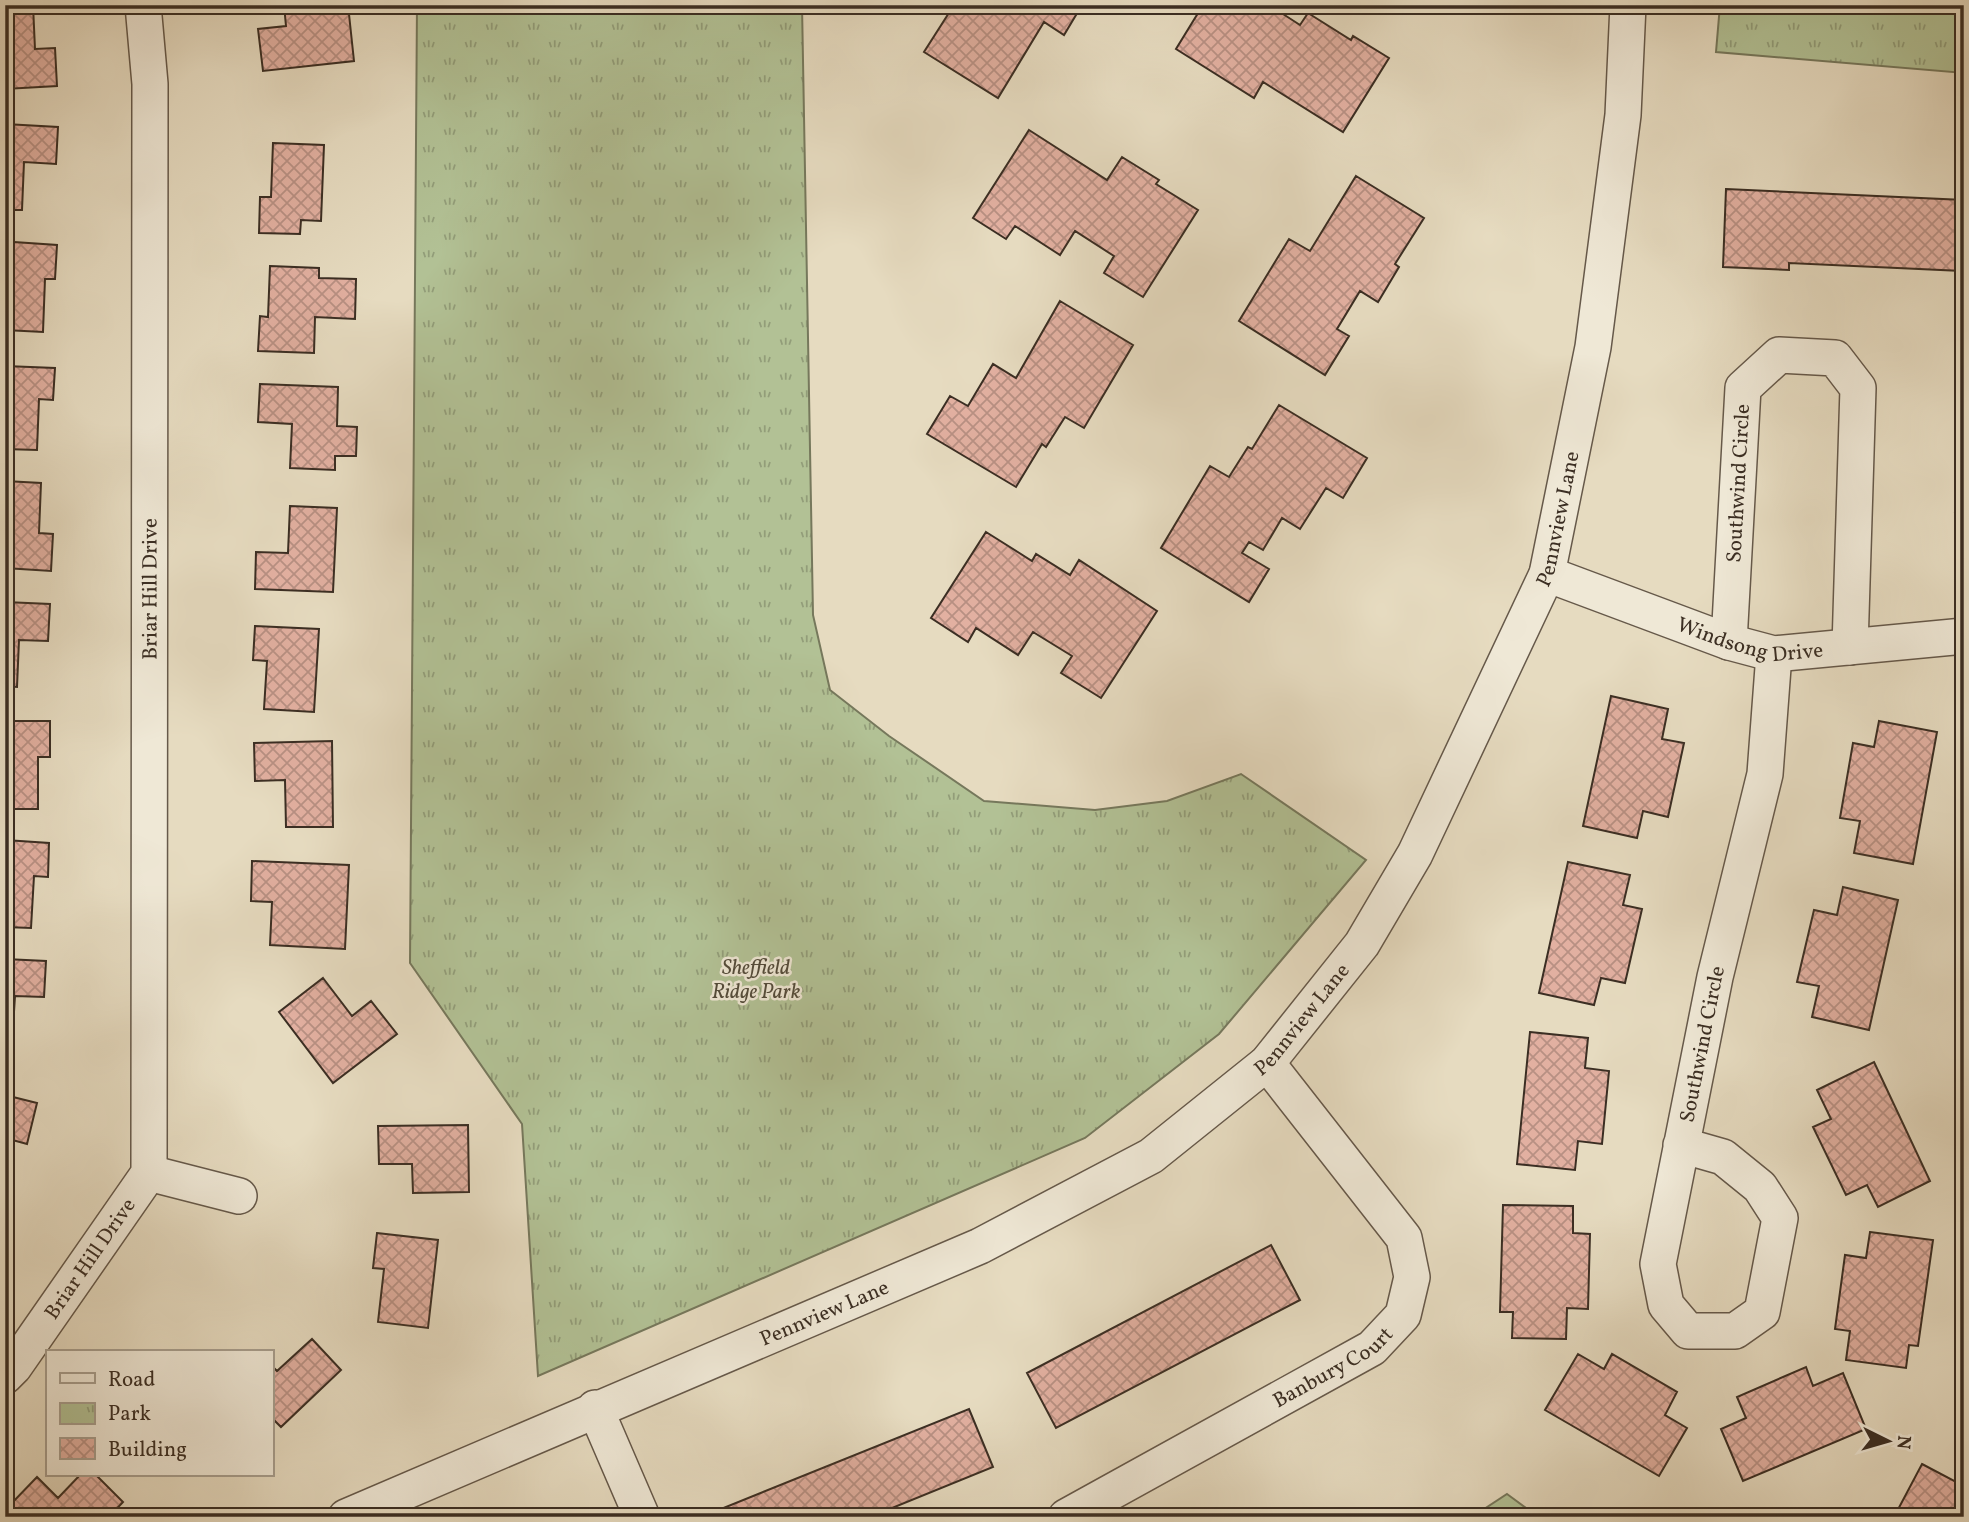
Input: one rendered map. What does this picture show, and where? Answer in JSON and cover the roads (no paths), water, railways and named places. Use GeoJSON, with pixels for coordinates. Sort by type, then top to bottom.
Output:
{"type":"FeatureCollection","features":[{"type":"Feature","properties":{"kind":"street","name":"Briar Hill Drive"},"geometry":{"type":"LineString","coordinates":[[5,1376],[14,1367],[149,1173],[150,84],[143,5]]}},
{"type":"Feature","properties":{"kind":"street","name":"Pennview Lane"},"geometry":{"type":"LineString","coordinates":[[346,1517],[595,1408],[980,1246],[1151,1156],[1267,1063],[1362,944],[1415,854],[1547,574],[1593,347],[1623,115],[1628,5]]}},
{"type":"Feature","properties":{"kind":"street","name":"Southwind Circle"},"geometry":{"type":"LineString","coordinates":[[1729,642],[1743,388],[1779,355],[1835,358],[1858,388],[1850,647]]}},
{"type":"Feature","properties":{"kind":"street","name":"Windsong Drive"},"geometry":{"type":"LineString","coordinates":[[1547,574],[1729,642],[1774,654],[1964,636]]}},
{"type":"Feature","properties":{"kind":"street","name":"Southwind Circle"},"geometry":{"type":"LineString","coordinates":[[1681,1145],[1723,1157],[1759,1187],[1780,1218],[1762,1312],[1735,1331],[1688,1331],[1666,1305],[1658,1264],[1681,1145],[1715,977],[1765,774],[1774,654]]}},
{"type":"Feature","properties":{"kind":"street","name":"Banbury Court"},"geometry":{"type":"LineString","coordinates":[[1066,1517],[1372,1349],[1403,1315],[1412,1277],[1404,1238],[1267,1063]]}},
{"type":"Feature","properties":{"kind":"street"},"geometry":{"type":"LineString","coordinates":[[149,1173],[239,1196]]}},
{"type":"Feature","properties":{"kind":"street"},"geometry":{"type":"LineString","coordinates":[[595,1408],[642,1517]]}},
{"type":"Feature","properties":{"kind":"park label","name":"Sheffield Ridge Park"},"geometry":{"type":"Point","coordinates":[756,979]}}]}
